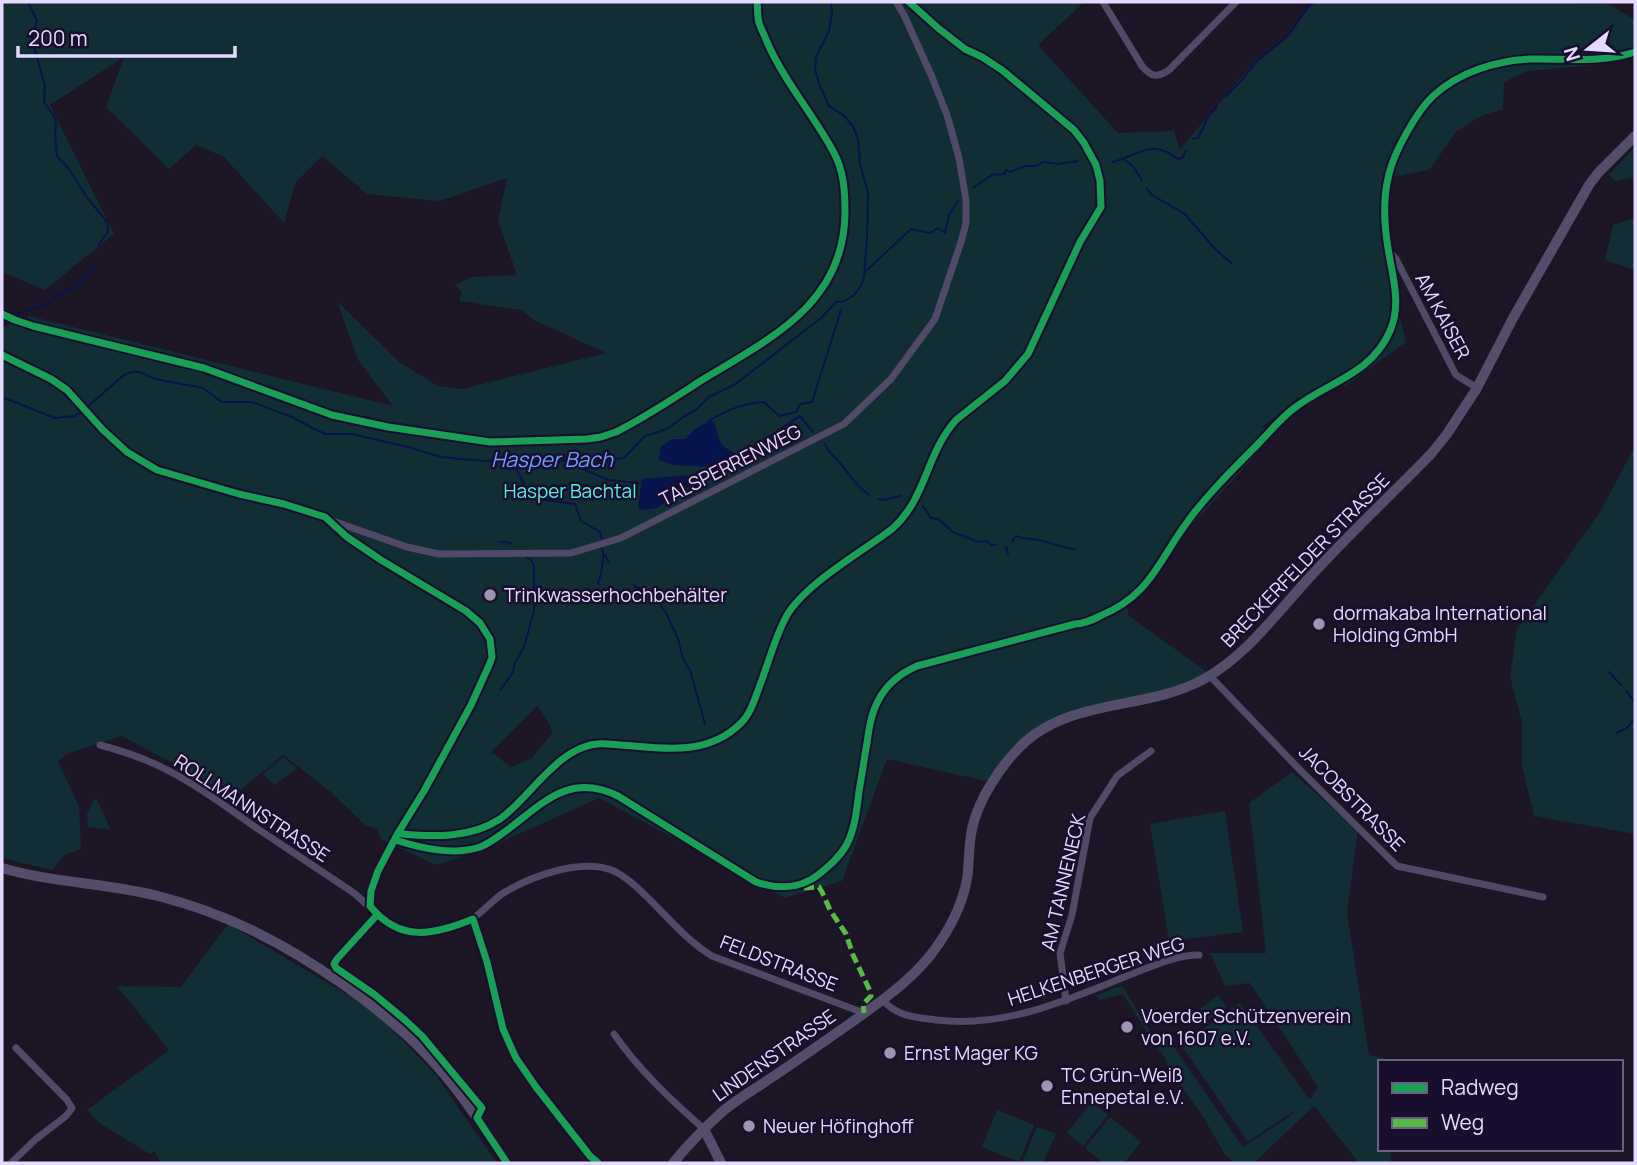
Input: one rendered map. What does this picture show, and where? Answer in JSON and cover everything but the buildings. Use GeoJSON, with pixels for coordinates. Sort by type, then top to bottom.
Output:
{"type":"FeatureCollection","features":[{"type":"Feature","properties":{"kind":"main road","name":"BRECKERFELDER STRASSE"},"geometry":{"type":"LineString","coordinates":[[903,984],[936,949],[956,915],[966,888],[971,831],[975,816],[994,781],[1019,748],[1033,735],[1073,716],[1172,692],[1194,684],[1225,666],[1242,651],[1325,561],[1431,454],[1459,418],[1589,184],[1635,136]]}},
{"type":"Feature","properties":{"kind":"main road"},"geometry":{"type":"LineString","coordinates":[[2,868],[157,896],[232,920],[295,953],[377,1009],[412,1040],[462,1097],[508,1163]]}},
{"type":"Feature","properties":{"kind":"main road","name":"LINDENSTRASSE"},"geometry":{"type":"LineString","coordinates":[[673,1163],[704,1129],[731,1105],[903,984]]}},
{"type":"Feature","properties":{"kind":"main road"},"geometry":{"type":"LineString","coordinates":[[704,1129],[719,1160]]}},
{"type":"Feature","properties":{"kind":"main road"},"geometry":{"type":"LineString","coordinates":[[692,1142],[703,1142],[719,1160]]}},
{"type":"Feature","properties":{"kind":"street","name":"TALSPERRENWEG"},"geometry":{"type":"LineString","coordinates":[[2,355],[67,390],[127,452],[157,470],[284,504],[407,547],[439,554],[571,553],[606,543],[641,528],[844,424],[891,379],[935,318],[966,223],[966,200],[959,158],[947,115],[921,52],[896,2]]}},
{"type":"Feature","properties":{"kind":"street"},"geometry":{"type":"LineString","coordinates":[[1103,2],[1142,66],[1148,73],[1157,75],[1179,60],[1236,2]]}},
{"type":"Feature","properties":{"kind":"street","name":"AM KAISER"},"geometry":{"type":"LineString","coordinates":[[1389,252],[1396,259],[1456,375],[1477,388]]}},
{"type":"Feature","properties":{"kind":"street","name":"JACOBSTRASSE"},"geometry":{"type":"LineString","coordinates":[[1210,676],[1397,866],[1543,897]]}},
{"type":"Feature","properties":{"kind":"street","name":"ROLLMANNSTRASSE"},"geometry":{"type":"LineString","coordinates":[[100,745],[157,764],[211,796],[361,898],[377,915]]}},
{"type":"Feature","properties":{"kind":"street","name":"AM TANNENECK"},"geometry":{"type":"LineString","coordinates":[[1066,1000],[1059,953],[1072,915],[1090,818],[1117,776],[1151,751]]}},
{"type":"Feature","properties":{"kind":"street","name":"FELDSTRASSE"},"geometry":{"type":"LineString","coordinates":[[377,915],[390,926],[411,932],[444,930],[473,919],[496,898],[516,886],[575,867],[602,867],[628,880],[694,943],[712,956],[864,1013]]}},
{"type":"Feature","properties":{"kind":"street"},"geometry":{"type":"LineString","coordinates":[[377,915],[337,959],[334,964],[336,968],[376,995],[422,1036],[482,1108]]}},
{"type":"Feature","properties":{"kind":"street"},"geometry":{"type":"LineString","coordinates":[[473,919],[487,962],[503,1029],[510,1045],[536,1087],[598,1163]]}},
{"type":"Feature","properties":{"kind":"street","name":"HELKENBERGER WEG"},"geometry":{"type":"LineString","coordinates":[[883,1000],[893,1011],[916,1018],[962,1023],[990,1021],[1066,1000],[1187,955],[1199,955]]}},
{"type":"Feature","properties":{"kind":"street"},"geometry":{"type":"LineString","coordinates":[[614,1034],[649,1077],[704,1129]]}},
{"type":"Feature","properties":{"kind":"street"},"geometry":{"type":"LineString","coordinates":[[11,1163],[72,1108],[16,1048]]}},
{"type":"Feature","properties":{"kind":"green space","name":"Hasper Bachtal"},"geometry":{"type":"Polygon","coordinates":[[[2,2],[1084,2],[1038,45],[1118,133],[1174,131],[1180,149],[1256,60],[1282,41],[1296,26],[1308,6],[1314,2],[1608,4],[1635,20],[1635,57],[1604,64],[1528,71],[1504,82],[1503,109],[1481,116],[1457,131],[1429,170],[1391,177],[1386,203],[1389,238],[1384,254],[1406,342],[1345,386],[1339,378],[1298,398],[1261,428],[1282,426],[1183,535],[1168,542],[1140,584],[1127,596],[1128,615],[1208,673],[1160,693],[1072,714],[1041,725],[1013,746],[986,781],[887,759],[842,881],[785,898],[599,798],[483,850],[436,865],[381,839],[377,829],[365,825],[332,793],[283,755],[233,796],[122,736],[66,754],[58,762],[79,806],[81,849],[64,855],[52,870],[2,858],[2,327],[16,319],[23,321],[29,316],[393,406],[358,360],[337,301],[399,362],[438,386],[462,389],[606,353],[534,320],[521,310],[460,301],[461,291],[455,285],[472,277],[517,275],[498,220],[507,178],[440,201],[367,194],[322,156],[295,183],[284,223],[224,157],[196,145],[169,169],[106,107],[124,57],[50,105],[114,234],[45,290],[2,272],[2,2]],[[537,706],[491,752],[511,767],[532,758],[553,732],[537,706]]]}},
{"type":"Feature","properties":{"kind":"green space"},"geometry":{"type":"Polygon","coordinates":[[[1635,147],[1635,177],[1615,181],[1609,175],[1635,147]]]}},
{"type":"Feature","properties":{"kind":"green space"},"geometry":{"type":"Polygon","coordinates":[[[1635,218],[1635,270],[1605,260],[1613,225],[1635,218]]]}},
{"type":"Feature","properties":{"kind":"green space"},"geometry":{"type":"Polygon","coordinates":[[[1635,446],[1635,834],[1534,816],[1522,766],[1522,722],[1510,677],[1517,629],[1600,512],[1635,446]]]}},
{"type":"Feature","properties":{"kind":"green space"},"geometry":{"type":"Polygon","coordinates":[[[283,757],[297,768],[275,785],[263,774],[283,757]]]}},
{"type":"Feature","properties":{"kind":"green space"},"geometry":{"type":"Polygon","coordinates":[[[1292,772],[1358,830],[1347,912],[1369,1055],[1384,1060],[1378,1060],[1378,1151],[1391,1151],[1390,1163],[1359,1163],[1314,1106],[1254,1163],[1236,1163],[1226,1156],[1123,994],[1099,1000],[1096,996],[1123,987],[1155,1039],[1164,1034],[1169,1040],[1243,1147],[1297,1109],[1248,1142],[1181,1045],[1240,1003],[1310,1100],[1318,1087],[1250,983],[1225,986],[1210,953],[1266,953],[1249,803],[1292,772]]]}},
{"type":"Feature","properties":{"kind":"green space"},"geometry":{"type":"Polygon","coordinates":[[[97,799],[111,830],[88,827],[87,814],[93,801],[97,799]]]}},
{"type":"Feature","properties":{"kind":"green space"},"geometry":{"type":"Polygon","coordinates":[[[1225,811],[1243,932],[1169,941],[1150,824],[1225,811]]]}},
{"type":"Feature","properties":{"kind":"green space"},"geometry":{"type":"Polygon","coordinates":[[[228,924],[375,1011],[435,1074],[497,1163],[161,1163],[154,1151],[150,1154],[98,1122],[87,1110],[169,1050],[117,986],[181,987],[228,924]]]}},
{"type":"Feature","properties":{"kind":"green space"},"geometry":{"type":"Polygon","coordinates":[[[1218,995],[1227,1007],[1208,1020],[1200,1009],[1218,995]]]}},
{"type":"Feature","properties":{"kind":"green space"},"geometry":{"type":"Polygon","coordinates":[[[1092,1102],[1108,1115],[1083,1146],[1067,1133],[1092,1102]]]}},
{"type":"Feature","properties":{"kind":"green space"},"geometry":{"type":"Polygon","coordinates":[[[997,1110],[1034,1125],[1019,1162],[982,1147],[997,1110]]]}},
{"type":"Feature","properties":{"kind":"green space"},"geometry":{"type":"Polygon","coordinates":[[[1110,1117],[1141,1142],[1124,1163],[1104,1163],[1085,1148],[1110,1117]]]}},
{"type":"Feature","properties":{"kind":"green space"},"geometry":{"type":"Polygon","coordinates":[[[1037,1127],[1056,1134],[1043,1163],[1022,1163],[1037,1127]]]}},
{"type":"Feature","properties":{"kind":"shaded area"},"geometry":{"type":"Polygon","coordinates":[[[710,420],[714,422],[722,444],[733,454],[712,467],[673,465],[659,460],[661,446],[672,439],[685,439],[710,420]]]}},
{"type":"Feature","properties":{"kind":"shaded area"},"geometry":{"type":"Polygon","coordinates":[[[715,473],[657,508],[638,508],[642,479],[715,473]]]}},
{"type":"Feature","properties":{"kind":"waterway"},"geometry":{"type":"LineString","coordinates":[[28,2],[37,21],[32,37],[45,86],[44,102],[56,123],[57,156],[107,222],[108,232],[98,245]]}},
{"type":"Feature","properties":{"kind":"waterway","name":"Hasper Bach"},"geometry":{"type":"LineString","coordinates":[[86,408],[124,375],[140,372],[155,379],[203,388],[222,402],[252,402],[326,434],[352,434],[441,457],[546,462],[624,458],[645,436],[667,429],[696,410],[709,397],[734,385],[821,318],[836,302],[845,301],[854,295],[861,286],[867,238],[868,193],[860,164],[858,139],[853,126],[829,106],[815,69],[816,57],[829,31],[831,2]]}},
{"type":"Feature","properties":{"kind":"waterway"},"geometry":{"type":"LineString","coordinates":[[1226,96],[1257,61],[1288,36],[1309,6],[1315,2]]}},
{"type":"Feature","properties":{"kind":"waterway"},"geometry":{"type":"LineString","coordinates":[[1193,139],[1198,138],[1209,115],[1217,107]]}},
{"type":"Feature","properties":{"kind":"waterway"},"geometry":{"type":"LineString","coordinates":[[1112,162],[1152,149],[1178,159],[1183,157],[1186,150]]}},
{"type":"Feature","properties":{"kind":"waterway"},"geometry":{"type":"LineString","coordinates":[[1125,160],[1142,180]]}},
{"type":"Feature","properties":{"kind":"waterway"},"geometry":{"type":"LineString","coordinates":[[973,188],[992,175],[1004,174],[1006,170],[1011,172],[1044,162],[1058,164],[1078,161]]}},
{"type":"Feature","properties":{"kind":"waterway"},"geometry":{"type":"LineString","coordinates":[[1147,189],[1152,195],[1185,214],[1214,248],[1231,263]]}},
{"type":"Feature","properties":{"kind":"waterway"},"geometry":{"type":"LineString","coordinates":[[865,272],[911,229],[930,233],[938,228],[945,233],[949,215],[958,201]]}},
{"type":"Feature","properties":{"kind":"waterway"},"geometry":{"type":"LineString","coordinates":[[18,314],[46,304],[76,287],[94,266]]}},
{"type":"Feature","properties":{"kind":"waterway"},"geometry":{"type":"LineString","coordinates":[[710,420],[729,410],[750,404],[764,402],[779,416],[796,412],[800,404],[812,402],[841,310]]}},
{"type":"Feature","properties":{"kind":"waterway"},"geometry":{"type":"LineString","coordinates":[[2,324],[7,322]]}},
{"type":"Feature","properties":{"kind":"waterway","name":"Hasper Bach"},"geometry":{"type":"LineString","coordinates":[[2,397],[55,418],[75,416],[82,412]]}},
{"type":"Feature","properties":{"kind":"waterway"},"geometry":{"type":"LineString","coordinates":[[715,473],[800,416],[813,432]]}},
{"type":"Feature","properties":{"kind":"waterway"},"geometry":{"type":"LineString","coordinates":[[825,444],[853,480],[869,495]]}},
{"type":"Feature","properties":{"kind":"waterway"},"geometry":{"type":"LineString","coordinates":[[563,460],[608,480],[638,483]]}},
{"type":"Feature","properties":{"kind":"waterway"},"geometry":{"type":"LineString","coordinates":[[513,462],[531,498],[575,504],[581,521],[600,532],[602,540]]}},
{"type":"Feature","properties":{"kind":"waterway"},"geometry":{"type":"LineString","coordinates":[[879,499],[901,496]]}},
{"type":"Feature","properties":{"kind":"waterway"},"geometry":{"type":"LineString","coordinates":[[923,506],[931,518],[938,519],[953,532],[978,542],[987,541],[996,545]]}},
{"type":"Feature","properties":{"kind":"waterway"},"geometry":{"type":"LineString","coordinates":[[1012,542],[1016,536],[1075,549]]}},
{"type":"Feature","properties":{"kind":"waterway"},"geometry":{"type":"LineString","coordinates":[[500,542],[512,543]]}},
{"type":"Feature","properties":{"kind":"waterway"},"geometry":{"type":"LineString","coordinates":[[1006,547],[1008,554]]}},
{"type":"Feature","properties":{"kind":"waterway"},"geometry":{"type":"LineString","coordinates":[[598,584],[603,561],[602,549]]}},
{"type":"Feature","properties":{"kind":"waterway"},"geometry":{"type":"LineString","coordinates":[[605,555],[609,563]]}},
{"type":"Feature","properties":{"kind":"waterway"},"geometry":{"type":"LineString","coordinates":[[501,689],[513,672],[524,647],[534,611],[534,566],[526,557]]}},
{"type":"Feature","properties":{"kind":"waterway"},"geometry":{"type":"LineString","coordinates":[[634,586],[645,590]]}},
{"type":"Feature","properties":{"kind":"waterway"},"geometry":{"type":"LineString","coordinates":[[658,601],[666,613],[678,639],[683,659],[690,670],[705,724]]}},
{"type":"Feature","properties":{"kind":"waterway"},"geometry":{"type":"LineString","coordinates":[[1609,672],[1621,685]]}},
{"type":"Feature","properties":{"kind":"waterway"},"geometry":{"type":"LineString","coordinates":[[1626,691],[1635,702]]}},
{"type":"Feature","properties":{"kind":"waterway"},"geometry":{"type":"LineString","coordinates":[[1616,733],[1627,728],[1635,718]]}},
{"type":"Feature","properties":{"kind":"marked path"},"geometry":{"type":"LineString","coordinates":[[804,888],[819,887],[846,934],[871,993],[863,1004],[864,1013]]}},
{"type":"Feature","properties":{"kind":"cycle path"},"geometry":{"type":"LineString","coordinates":[[2,314],[33,326],[204,368],[332,415],[388,427],[490,442],[587,439],[616,432],[753,349],[799,315],[818,295],[832,272],[841,245],[845,205],[840,166],[774,56],[759,23],[757,2]]}},
{"type":"Feature","properties":{"kind":"cycle path"},"geometry":{"type":"LineString","coordinates":[[402,834],[453,835],[489,825],[510,811],[559,762],[588,745],[684,748],[699,746],[728,734],[741,723],[750,710],[777,636],[792,608],[817,583],[892,529],[904,517],[946,433],[956,420],[1005,381],[1028,354],[1080,242],[1101,207],[1096,165],[1074,130],[1002,70],[965,49],[909,2]]}},
{"type":"Feature","properties":{"kind":"cycle path"},"geometry":{"type":"LineString","coordinates":[[395,840],[448,851],[470,850],[495,839],[556,795],[584,787],[600,789],[618,796],[756,882],[788,886],[811,880],[838,857],[850,838],[872,716],[881,695],[894,680],[917,666],[1085,623],[1117,608],[1152,576],[1199,507],[1278,422],[1306,400],[1360,368],[1382,346],[1394,321],[1396,300],[1386,230],[1387,183],[1392,165],[1413,121],[1433,96],[1466,74],[1504,62],[1530,59],[1596,59],[1635,52]]}},
{"type":"Feature","properties":{"kind":"cycle path"},"geometry":{"type":"LineString","coordinates":[[2,355],[67,390],[127,452],[157,470],[325,517],[347,537],[466,611],[480,623],[490,639],[490,663],[471,705],[378,871],[371,891],[370,906],[381,918],[405,931],[431,932],[473,919],[487,962],[503,1029],[516,1058],[598,1163]]}},
{"type":"Feature","properties":{"kind":"cycle path"},"geometry":{"type":"LineString","coordinates":[[377,915],[337,959],[334,964],[336,968],[375,995],[422,1036],[482,1108],[477,1118],[507,1163]]}},
{"type":"Feature","properties":{"kind":"place","name":"Trinkwasserhochbehälter"},"geometry":{"type":"Point","coordinates":[490,595]}},
{"type":"Feature","properties":{"kind":"place","name":"dormakaba International Holding GmbH"},"geometry":{"type":"Point","coordinates":[1319,624]}},
{"type":"Feature","properties":{"kind":"place","name":"Voerder Schützenverein von 1607 e.V."},"geometry":{"type":"Point","coordinates":[1127,1027]}},
{"type":"Feature","properties":{"kind":"place","name":"Ernst Mager KG"},"geometry":{"type":"Point","coordinates":[890,1053]}},
{"type":"Feature","properties":{"kind":"place","name":"TC Grün-Weiß Ennepetal e.V."},"geometry":{"type":"Point","coordinates":[1047,1086]}},
{"type":"Feature","properties":{"kind":"place","name":"Neuer Höfinghoff"},"geometry":{"type":"Point","coordinates":[749,1126]}}]}
